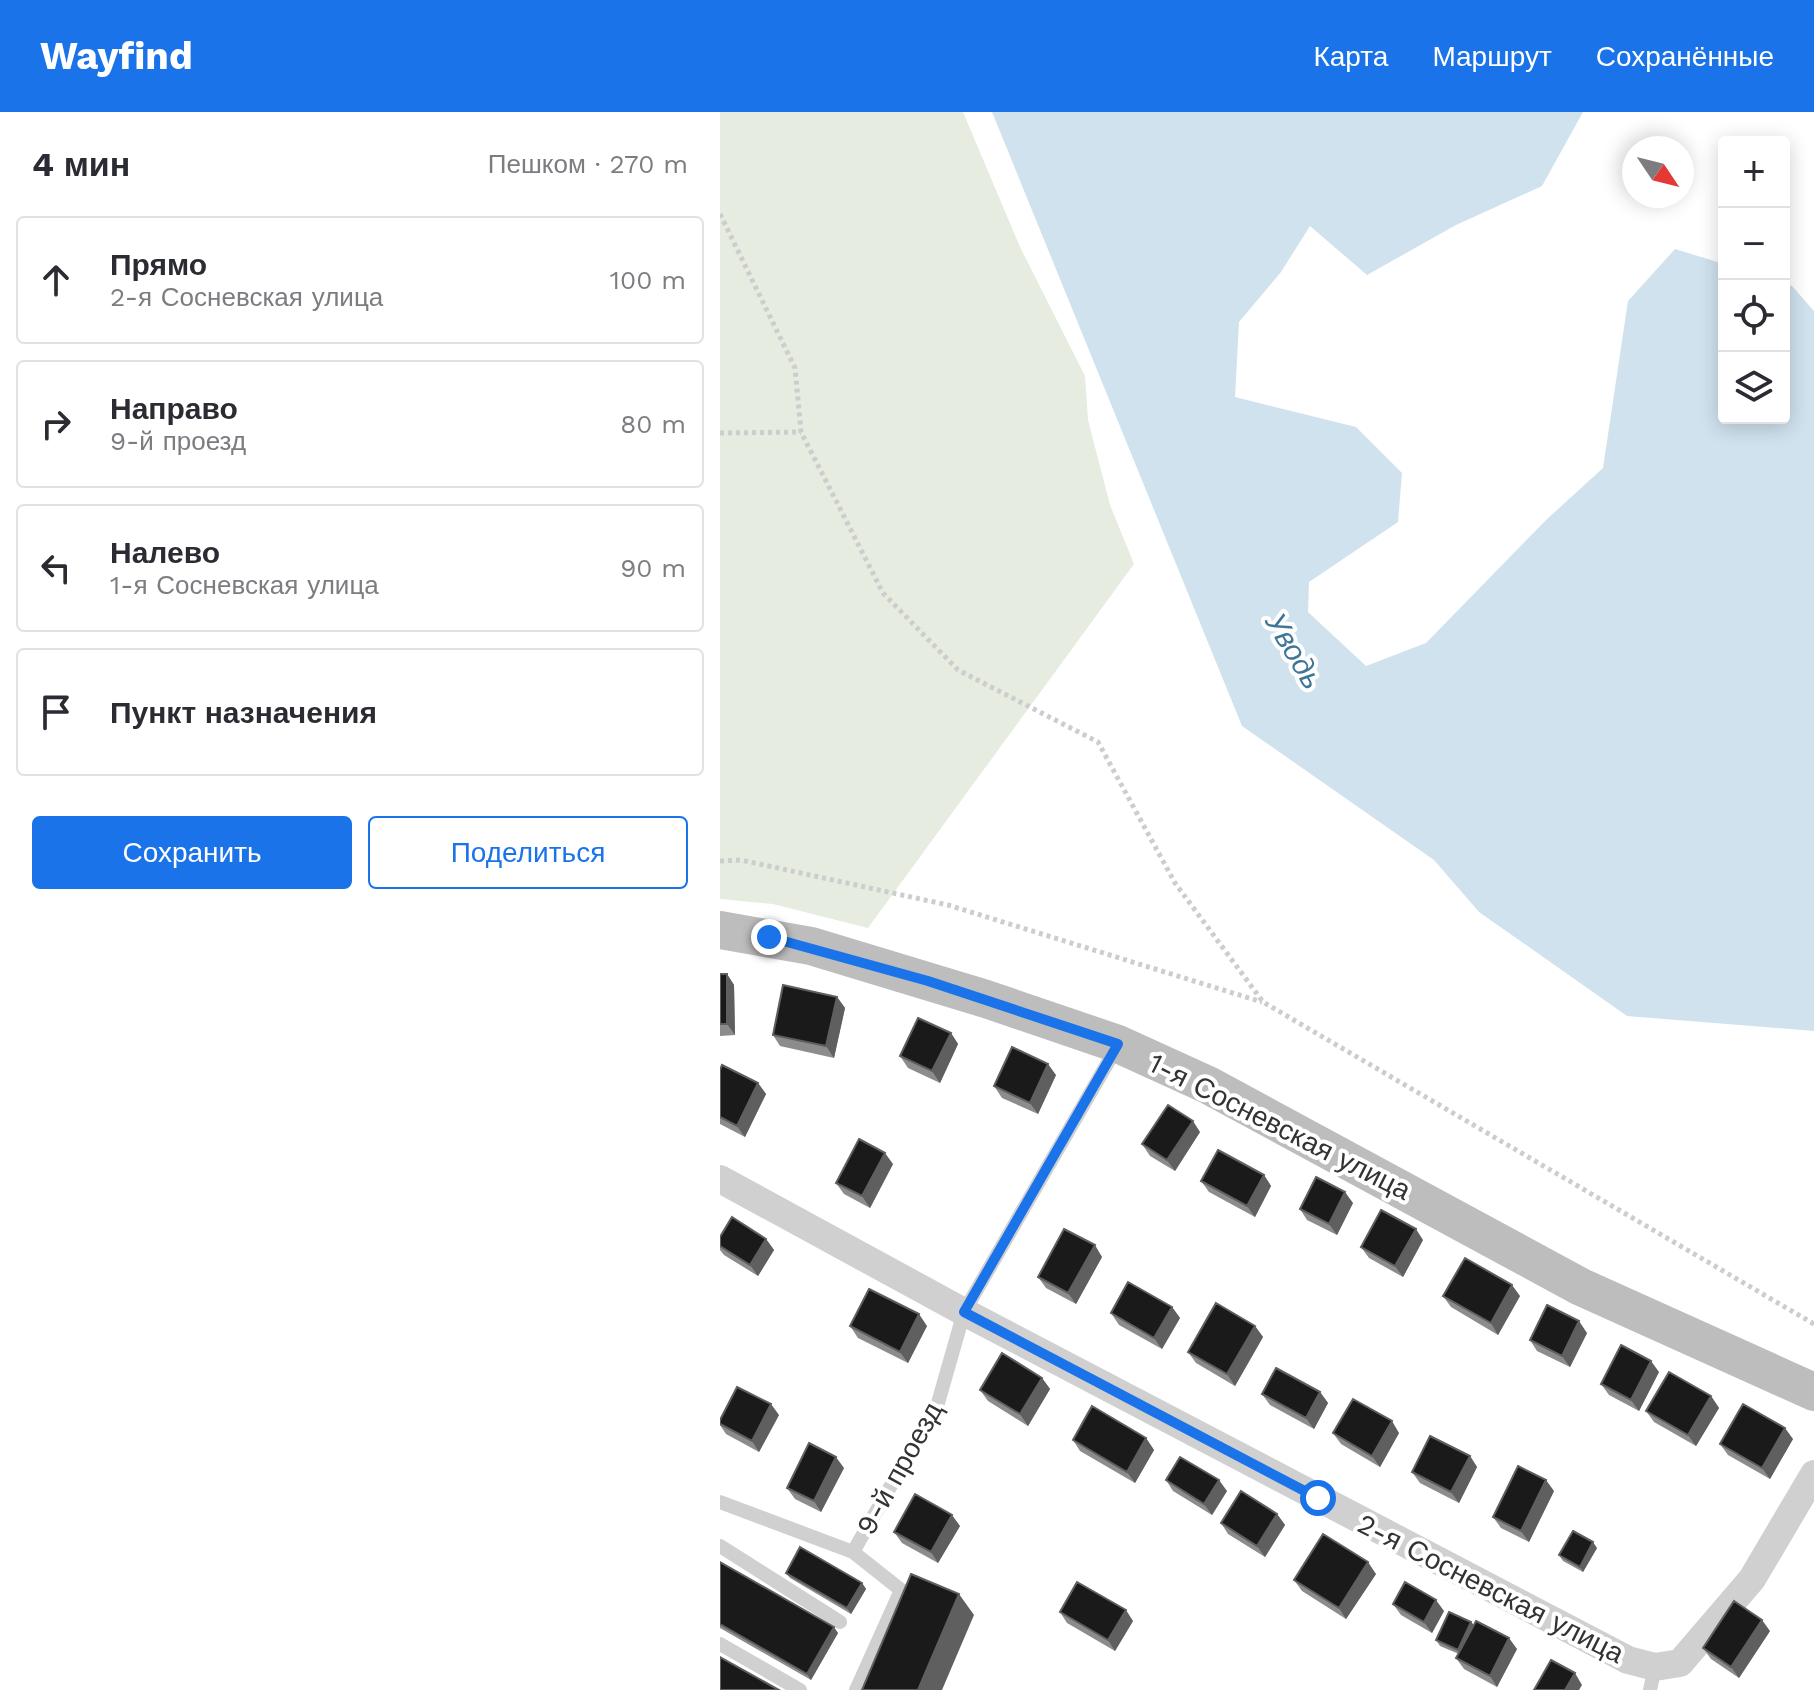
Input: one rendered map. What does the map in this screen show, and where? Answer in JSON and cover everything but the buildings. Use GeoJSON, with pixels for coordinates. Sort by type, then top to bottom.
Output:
{"type":"FeatureCollection","features":[{"type":"Feature","properties":{"kind":"main road","name":"1-я Сосневская улица"},"geometry":{"type":"LineString","coordinates":[[720,930],[811,946],[986,999],[1118,1044],[1208,1085],[1581,1287],[1814,1392]]}},
{"type":"Feature","properties":{"kind":"street","name":"2-я Сосневская улица"},"geometry":{"type":"LineString","coordinates":[[720,1179],[964,1312],[1628,1660],[1653,1679],[1680,1663],[1752,1579],[1814,1474]]}},
{"type":"Feature","properties":{"kind":"lane","name":"9-й проезд"},"geometry":{"type":"LineString","coordinates":[[722,1508],[853,1552],[938,1403],[964,1312],[1118,1044]]}},
{"type":"Feature","properties":{"kind":"lane"},"geometry":{"type":"LineString","coordinates":[[720,1546],[840,1622]]}},
{"type":"Feature","properties":{"kind":"lane"},"geometry":{"type":"LineString","coordinates":[[853,1552],[901,1590],[856,1690]]}},
{"type":"Feature","properties":{"kind":"lane"},"geometry":{"type":"LineString","coordinates":[[720,1644],[800,1690]]}},
{"type":"Feature","properties":{"kind":"path"},"geometry":{"type":"LineString","coordinates":[[720,214],[795,368],[801,432],[883,593],[958,670],[1098,742],[1175,883],[1263,1002]]}},
{"type":"Feature","properties":{"kind":"path"},"geometry":{"type":"LineString","coordinates":[[720,433],[801,432]]}},
{"type":"Feature","properties":{"kind":"path"},"geometry":{"type":"LineString","coordinates":[[720,861],[741,860],[948,905],[1263,1002],[1814,1324]]}},
{"type":"Feature","properties":{"kind":"shaded area"},"geometry":{"type":"Polygon","coordinates":[[[720,112],[963,112],[1020,247],[1085,376],[1088,420],[1110,505],[1134,564],[868,928],[773,904],[720,899],[720,112]]]}},
{"type":"Feature","properties":{"kind":"water","name":"Уводь"},"geometry":{"type":"Polygon","coordinates":[[[992,112],[1583,112],[1542,186],[1456,225],[1367,275],[1310,226],[1281,272],[1239,322],[1235,397],[1356,427],[1402,473],[1398,522],[1309,582],[1308,612],[1366,666],[1426,643],[1546,520],[1603,468],[1628,301],[1675,249],[1718,262],[1718,424],[1790,424],[1790,286],[1814,311],[1814,1031],[1627,1016],[1479,912],[1434,860],[1242,726],[992,112]]]}},
{"type":"Feature","properties":{"kind":"route"},"geometry":{"type":"LineString","coordinates":[[769,937],[811,946],[928,981],[1118,1044],[964,1312],[1318,1498]]}}]}
